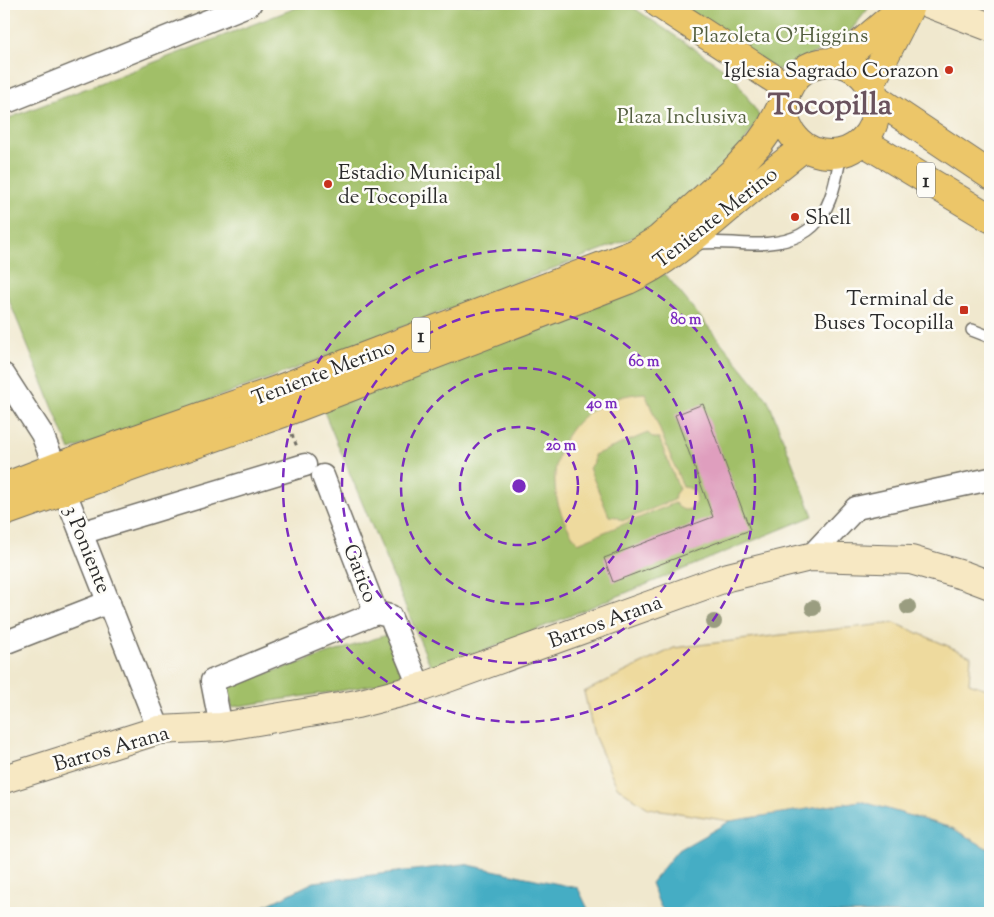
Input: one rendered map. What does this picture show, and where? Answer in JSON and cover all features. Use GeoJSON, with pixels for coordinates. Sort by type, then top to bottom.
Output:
{"type":"FeatureCollection","features":[{"type":"Feature","properties":{"kind":"main road"},"geometry":{"type":"LineString","coordinates":[[658,4],[786,95],[784,114],[788,127],[794,138],[804,146]]}},
{"type":"Feature","properties":{"kind":"main road"},"geometry":{"type":"LineString","coordinates":[[836,62],[852,51],[907,4]]}},
{"type":"Feature","properties":{"kind":"main road"},"geometry":{"type":"LineString","coordinates":[[852,147],[871,128],[874,121],[876,114],[872,92],[911,4]]}},
{"type":"Feature","properties":{"kind":"main road","name":"Teniente Merino"},"geometry":{"type":"LineString","coordinates":[[4,512],[60,478],[274,391],[636,253],[659,239],[732,173],[759,144],[771,127],[797,76],[808,67],[822,62],[836,62]]}},
{"type":"Feature","properties":{"kind":"main road","name":"1"},"geometry":{"type":"LineString","coordinates":[[836,62],[850,67],[861,75],[872,92],[990,175]]}},
{"type":"Feature","properties":{"kind":"main road","name":"Teniente Merino"},"geometry":{"type":"LineString","coordinates":[[4,487],[60,478],[283,413],[628,280],[658,264],[684,246],[804,146]]}},
{"type":"Feature","properties":{"kind":"main road","name":"1"},"geometry":{"type":"LineString","coordinates":[[804,146],[816,152],[828,154],[852,147],[990,218]]}},
{"type":"Feature","properties":{"kind":"street"},"geometry":{"type":"LineString","coordinates":[[4,103],[250,4]]}},
{"type":"Feature","properties":{"kind":"street"},"geometry":{"type":"LineString","coordinates":[[930,4],[990,27]]}},
{"type":"Feature","properties":{"kind":"street","name":"3 Poniente"},"geometry":{"type":"LineString","coordinates":[[4,375],[42,434],[159,730]]}},
{"type":"Feature","properties":{"kind":"street","name":"Gatico"},"geometry":{"type":"LineString","coordinates":[[81,533],[314,470],[376,613],[390,616],[420,688]]}},
{"type":"Feature","properties":{"kind":"street"},"geometry":{"type":"LineString","coordinates":[[810,557],[856,508],[990,479]]}},
{"type":"Feature","properties":{"kind":"street","name":"Barros Arana"},"geometry":{"type":"LineString","coordinates":[[4,779],[159,730],[221,727],[357,704],[420,688],[728,577],[810,557],[911,560],[966,576],[990,586]]}},
{"type":"Feature","properties":{"kind":"street"},"geometry":{"type":"LineString","coordinates":[[4,643],[109,602]]}},
{"type":"Feature","properties":{"kind":"street"},"geometry":{"type":"LineString","coordinates":[[221,727],[212,681],[340,626],[376,613]]}},
{"type":"Feature","properties":{"kind":"lane"},"geometry":{"type":"LineString","coordinates":[[684,246],[721,242],[767,244],[799,236],[813,226],[824,213],[852,147]]}},
{"type":"Feature","properties":{"kind":"lane"},"geometry":{"type":"LineString","coordinates":[[972,330],[990,337]]}},
{"type":"Feature","properties":{"kind":"green space","name":"Estadio Municipal de Tocopilla"},"geometry":{"type":"Polygon","coordinates":[[[306,4],[628,4],[733,75],[760,117],[740,149],[660,227],[289,371],[70,450],[4,288],[4,120],[306,4]]]}},
{"type":"Feature","properties":{"kind":"green space","name":"Plazoleta O'Higgins"},"geometry":{"type":"Polygon","coordinates":[[[679,4],[872,4],[843,40],[777,70],[679,4]]]}},
{"type":"Feature","properties":{"kind":"green space"},"geometry":{"type":"Polygon","coordinates":[[[665,274],[768,400],[813,516],[433,672],[322,407],[665,274]]]}},
{"type":"Feature","properties":{"kind":"green space"},"geometry":{"type":"Polygon","coordinates":[[[389,634],[405,679],[232,707],[228,686],[389,634]]]}},
{"type":"Feature","properties":{"kind":"sand"},"geometry":{"type":"Polygon","coordinates":[[[645,393],[683,487],[691,489],[697,498],[692,508],[687,510],[681,509],[675,503],[578,543],[563,518],[556,493],[556,468],[562,446],[575,426],[593,409],[617,398],[645,393]],[[648,433],[594,455],[594,463],[589,468],[609,516],[617,517],[622,521],[674,500],[675,494],[679,489],[659,438],[653,438],[648,433]]]}},
{"type":"Feature","properties":{"kind":"sand"},"geometry":{"type":"Polygon","coordinates":[[[895,623],[971,656],[969,683],[990,690],[990,850],[952,828],[860,801],[730,821],[648,808],[617,787],[594,735],[584,692],[674,648],[895,623]]]}},
{"type":"Feature","properties":{"kind":"water"},"geometry":{"type":"Polygon","coordinates":[[[860,801],[952,828],[990,850],[990,913],[666,913],[660,906],[651,883],[677,851],[730,821],[860,801]]]}},
{"type":"Feature","properties":{"kind":"water"},"geometry":{"type":"Polygon","coordinates":[[[464,864],[578,888],[590,913],[250,913],[314,882],[464,864]]]}},
{"type":"Feature","properties":{"kind":"building"},"geometry":{"type":"Polygon","coordinates":[[[703,404],[750,530],[613,582],[604,558],[713,517],[675,415],[703,404]]]}},
{"type":"Feature","properties":{"kind":"place","name":"Iglesia Sagrado Corazon"},"geometry":{"type":"Point","coordinates":[949,70]}},
{"type":"Feature","properties":{"kind":"place","name":"Estadio Municipal de Tocopilla"},"geometry":{"type":"Point","coordinates":[328,184]}},
{"type":"Feature","properties":{"kind":"place","name":"Shell"},"geometry":{"type":"Point","coordinates":[795,217]}},
{"type":"Feature","properties":{"kind":"place","name":"Terminal de Buses Tocopilla"},"geometry":{"type":"Point","coordinates":[964,310]}},
{"type":"Feature","properties":{"kind":"district","name":"Tocopilla"},"geometry":{"type":"Point","coordinates":[830,103]}},
{"type":"Feature","properties":{"kind":"park label","name":"Plaza Inclusiva"},"geometry":{"type":"Point","coordinates":[682,116]}}]}
